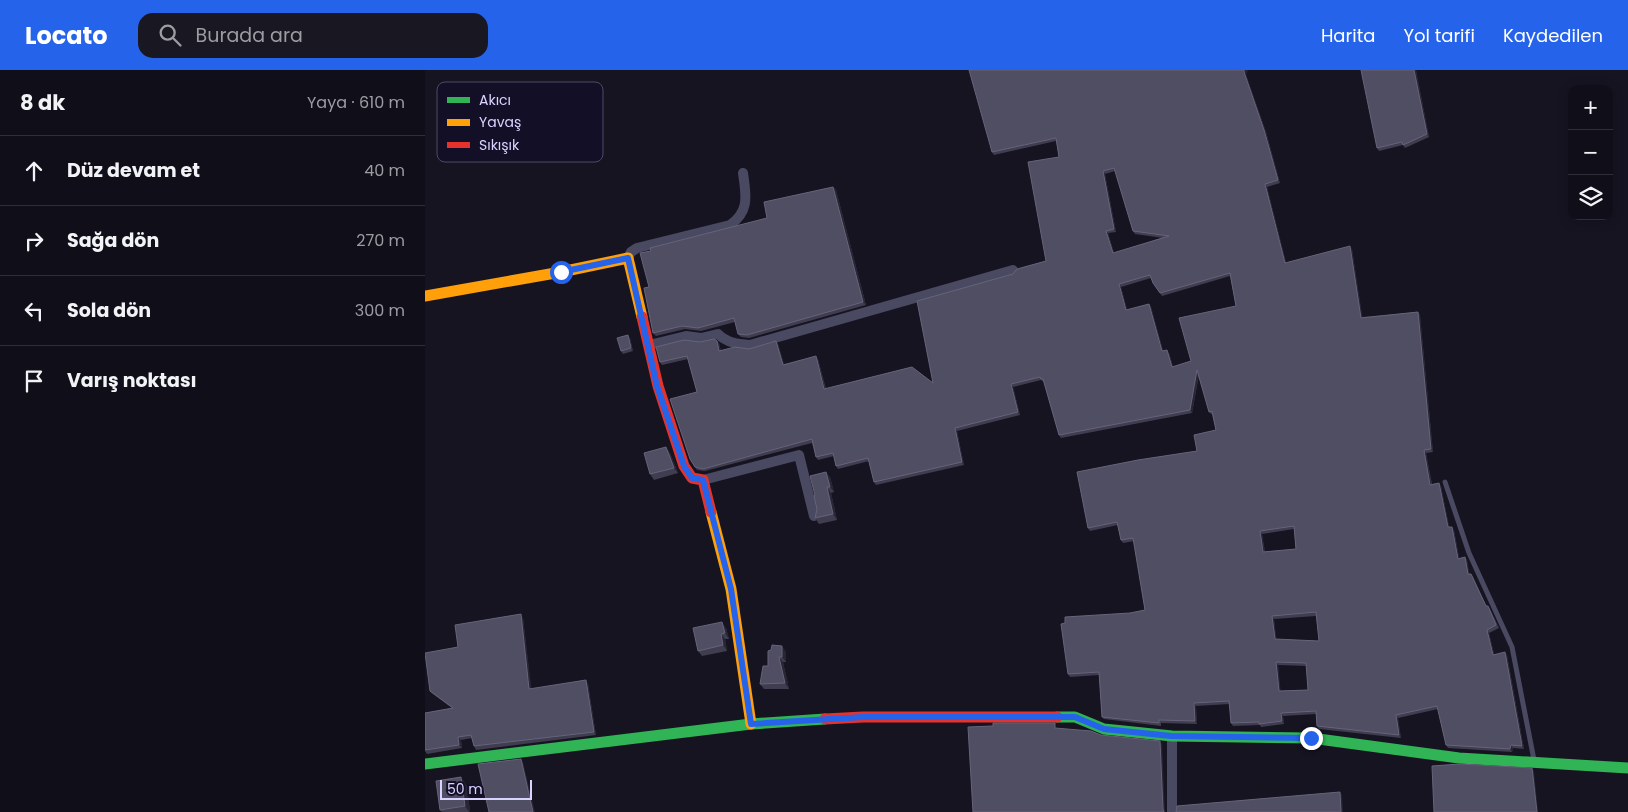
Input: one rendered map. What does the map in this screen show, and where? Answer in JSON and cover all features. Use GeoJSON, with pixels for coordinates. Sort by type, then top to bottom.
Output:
{"type":"FeatureCollection","features":[{"type":"Feature","properties":{"kind":"street"},"geometry":{"type":"LineString","coordinates":[[743,173],[746,196],[744,210],[738,219],[730,225],[637,248],[631,252],[628,258],[657,386],[684,466],[692,478],[703,480],[799,455],[813,516]]}},
{"type":"Feature","properties":{"kind":"street"},"geometry":{"type":"LineString","coordinates":[[425,296],[628,258]]}},
{"type":"Feature","properties":{"kind":"street"},"geometry":{"type":"LineString","coordinates":[[649,345],[686,336],[701,338],[719,334],[724,339],[750,345],[1013,270]]}},
{"type":"Feature","properties":{"kind":"street"},"geometry":{"type":"LineString","coordinates":[[703,480],[731,589],[751,724]]}},
{"type":"Feature","properties":{"kind":"street"},"geometry":{"type":"LineString","coordinates":[[425,764],[751,724],[863,717],[1075,717],[1104,729],[1171,736],[1311,738],[1459,758],[1628,768]]}},
{"type":"Feature","properties":{"kind":"street"},"geometry":{"type":"LineString","coordinates":[[1171,736],[1172,812]]}},
{"type":"Feature","properties":{"kind":"lane"},"geometry":{"type":"LineString","coordinates":[[1445,482],[1469,553],[1512,647],[1535,763]]}},
{"type":"Feature","properties":{"kind":"building"},"geometry":{"type":"Polygon","coordinates":[[[969,70],[1244,70],[1278,180],[1265,184],[1285,263],[1350,246],[1361,318],[1418,312],[1431,449],[1424,450],[1430,485],[1439,483],[1448,527],[1452,527],[1458,559],[1465,557],[1468,574],[1471,574],[1496,625],[1487,630],[1493,655],[1505,652],[1522,746],[1511,745],[1510,749],[1446,745],[1437,706],[1396,715],[1399,735],[1317,726],[1316,711],[1281,713],[1282,721],[1259,724],[1259,722],[1231,723],[1229,701],[1194,703],[1195,721],[1159,720],[1159,723],[1102,717],[1099,672],[1068,674],[1061,624],[1065,623],[1065,617],[1130,613],[1145,610],[1133,538],[1121,540],[1117,522],[1088,528],[1077,472],[1197,451],[1194,435],[1216,430],[1212,411],[1209,412],[1197,370],[1190,410],[1059,435],[1043,379],[1040,377],[1011,384],[1018,412],[955,428],[962,462],[874,482],[868,458],[836,466],[833,453],[816,457],[812,439],[703,469],[695,467],[690,459],[670,399],[697,392],[687,356],[660,362],[656,347],[684,340],[700,342],[714,339],[717,341],[719,351],[735,347],[749,349],[776,341],[783,365],[816,356],[824,389],[912,367],[933,383],[917,301],[1013,274],[1017,269],[1046,261],[1028,162],[1059,157],[1056,138],[992,152],[969,70]],[[1114,168],[1103,171],[1114,229],[1106,231],[1113,253],[1169,236],[1133,231],[1114,168]],[[1230,273],[1160,293],[1150,275],[1119,284],[1126,310],[1149,304],[1162,351],[1167,350],[1172,367],[1191,361],[1179,318],[1236,306],[1230,273]],[[1294,526],[1260,531],[1263,552],[1296,549],[1294,526]],[[1316,612],[1272,616],[1275,639],[1319,641],[1316,612]],[[1276,662],[1279,691],[1308,690],[1306,663],[1276,662]]]}},
{"type":"Feature","properties":{"kind":"building"},"geometry":{"type":"Polygon","coordinates":[[[1361,70],[1414,70],[1427,134],[1403,145],[1402,142],[1377,148],[1361,70]]]}},
{"type":"Feature","properties":{"kind":"building"},"geometry":{"type":"Polygon","coordinates":[[[833,187],[863,302],[747,335],[738,334],[734,318],[698,328],[682,326],[653,333],[644,288],[649,287],[640,253],[651,251],[650,248],[767,218],[764,202],[833,187]]]}},
{"type":"Feature","properties":{"kind":"building"},"geometry":{"type":"Polygon","coordinates":[[[628,335],[631,348],[621,351],[617,338],[628,335]]]}},
{"type":"Feature","properties":{"kind":"building"},"geometry":{"type":"Polygon","coordinates":[[[666,447],[674,468],[650,474],[644,453],[666,447]]]}},
{"type":"Feature","properties":{"kind":"building"},"geometry":{"type":"Polygon","coordinates":[[[826,472],[833,514],[815,518],[817,509],[810,476],[826,472]]]}},
{"type":"Feature","properties":{"kind":"building"},"geometry":{"type":"Polygon","coordinates":[[[521,614],[529,689],[586,680],[594,732],[474,746],[471,735],[458,737],[459,745],[425,750],[425,713],[453,708],[430,691],[425,653],[458,647],[455,625],[521,614]]]}},
{"type":"Feature","properties":{"kind":"building"},"geometry":{"type":"Polygon","coordinates":[[[722,622],[725,633],[721,634],[723,645],[698,651],[693,628],[722,622]]]}},
{"type":"Feature","properties":{"kind":"building"},"geometry":{"type":"Polygon","coordinates":[[[772,645],[782,646],[782,657],[779,657],[785,683],[760,684],[763,666],[768,666],[768,651],[771,650],[772,645]]]}},
{"type":"Feature","properties":{"kind":"building"},"geometry":{"type":"Polygon","coordinates":[[[993,723],[1055,723],[1055,728],[1160,741],[1164,812],[973,812],[968,727],[993,726],[993,723]]]}},
{"type":"Feature","properties":{"kind":"building"},"geometry":{"type":"Polygon","coordinates":[[[521,759],[533,812],[489,812],[478,764],[521,759]]]}},
{"type":"Feature","properties":{"kind":"building"},"geometry":{"type":"Polygon","coordinates":[[[1460,764],[1532,768],[1537,812],[1434,812],[1432,766],[1460,764]]]}},
{"type":"Feature","properties":{"kind":"building"},"geometry":{"type":"Polygon","coordinates":[[[461,777],[465,806],[440,810],[436,781],[461,777]]]}},
{"type":"Feature","properties":{"kind":"building"},"geometry":{"type":"Polygon","coordinates":[[[1340,792],[1341,812],[1176,812],[1177,806],[1340,792]]]}},
{"type":"Feature","properties":{"kind":"traffic: fast"},"geometry":{"type":"LineString","coordinates":[[1057,717],[1075,717],[1104,729],[1172,736],[1311,738],[1459,758],[1628,768]]}},
{"type":"Feature","properties":{"kind":"traffic: fast"},"geometry":{"type":"LineString","coordinates":[[425,764],[751,724],[825,719]]}},
{"type":"Feature","properties":{"kind":"traffic: slow"},"geometry":{"type":"LineString","coordinates":[[425,296],[628,258],[642,317]]}},
{"type":"Feature","properties":{"kind":"traffic: slow"},"geometry":{"type":"LineString","coordinates":[[711,512],[731,589],[751,724]]}},
{"type":"Feature","properties":{"kind":"traffic: jam"},"geometry":{"type":"LineString","coordinates":[[642,317],[658,386],[684,466],[692,478],[703,480],[711,512]]}},
{"type":"Feature","properties":{"kind":"traffic: jam"},"geometry":{"type":"LineString","coordinates":[[825,719],[863,717],[1057,717]]}},
{"type":"Feature","properties":{"kind":"route"},"geometry":{"type":"LineString","coordinates":[[561,272],[628,258],[657,386],[684,466],[692,478],[703,480],[731,589],[751,724],[863,717],[1075,717],[1104,729],[1171,736],[1311,738]]}}]}
